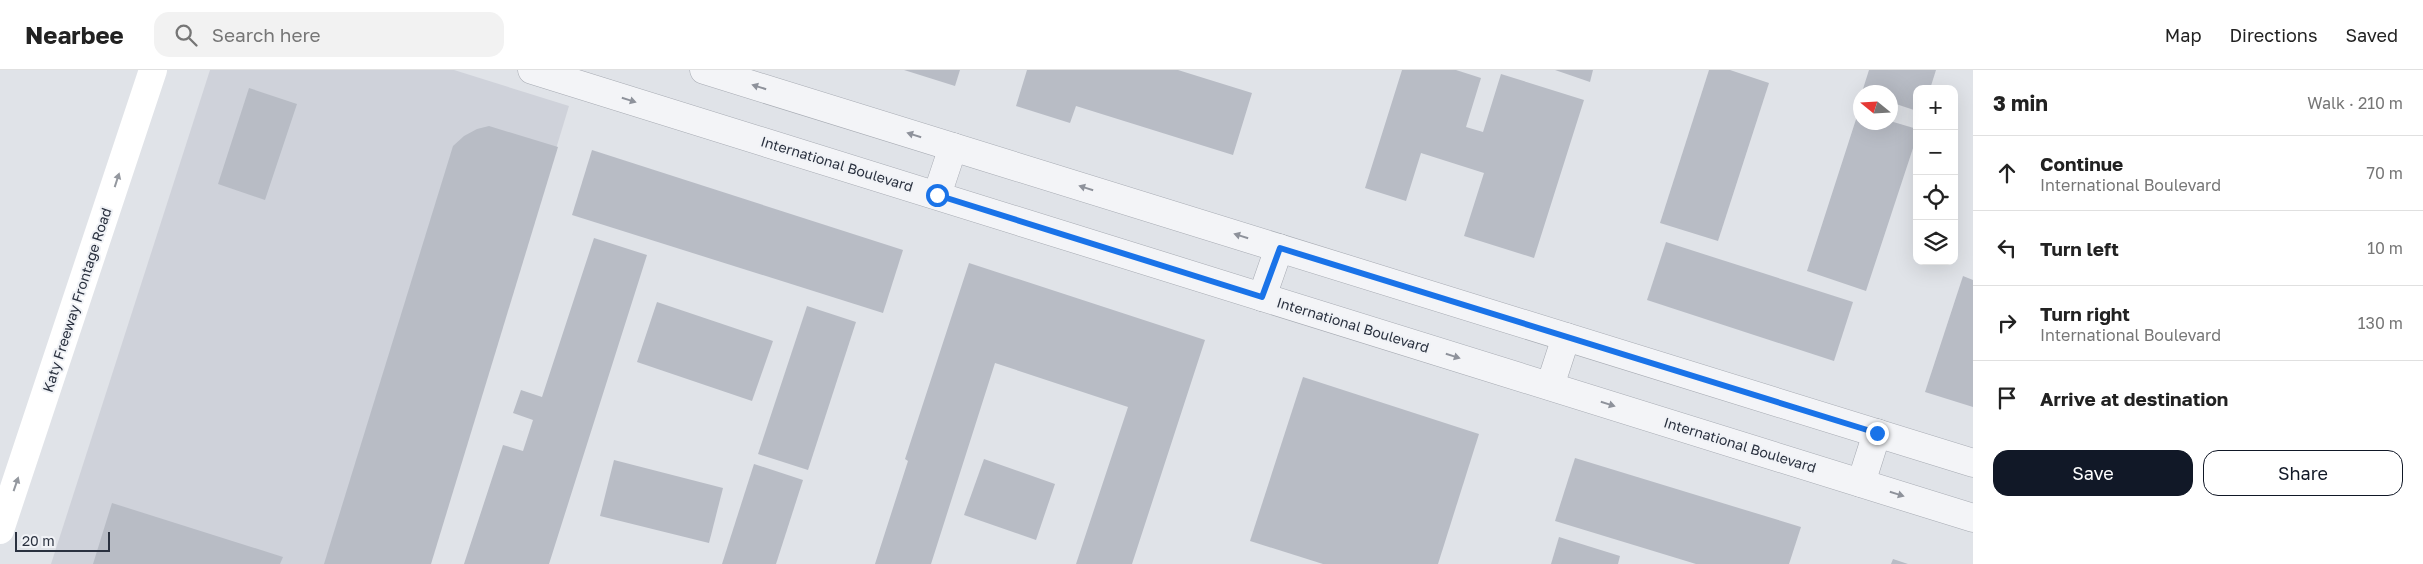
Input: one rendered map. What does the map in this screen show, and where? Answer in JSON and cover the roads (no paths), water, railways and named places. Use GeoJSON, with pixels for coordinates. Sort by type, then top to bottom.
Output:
{"type":"FeatureCollection","features":[{"type":"Feature","properties":{"kind":"main road","name":"Katy Freeway Frontage Road"},"geometry":{"type":"LineString","coordinates":[[0,530],[153,70]]}},
{"type":"Feature","properties":{"kind":"street","name":"International Boulevard"},"geometry":{"type":"LineString","coordinates":[[532,70],[593,79],[937,195],[1973,518]]}},
{"type":"Feature","properties":{"kind":"street"},"geometry":{"type":"LineString","coordinates":[[704,70],[1973,463]]}},
{"type":"Feature","properties":{"kind":"street"},"geometry":{"type":"LineString","coordinates":[[937,195],[953,147]]}},
{"type":"Feature","properties":{"kind":"street"},"geometry":{"type":"LineString","coordinates":[[1262,297],[1280,248]]}},
{"type":"Feature","properties":{"kind":"street"},"geometry":{"type":"LineString","coordinates":[[1550,386],[1566,337]]}},
{"type":"Feature","properties":{"kind":"street"},"geometry":{"type":"LineString","coordinates":[[1861,483],[1877,433]]}}]}
